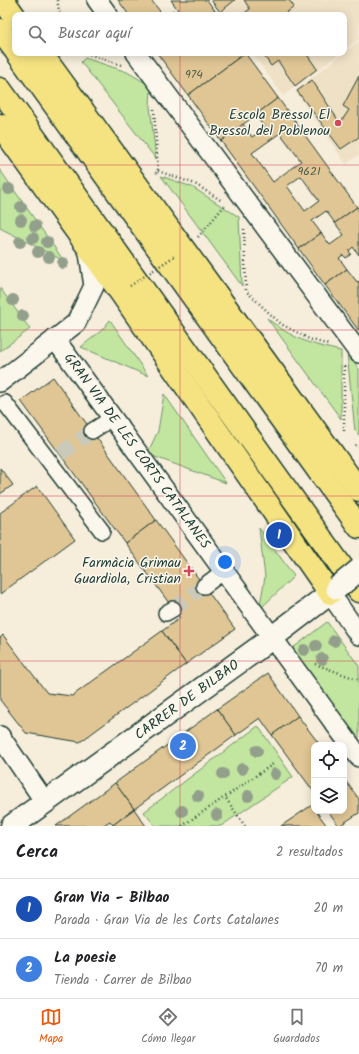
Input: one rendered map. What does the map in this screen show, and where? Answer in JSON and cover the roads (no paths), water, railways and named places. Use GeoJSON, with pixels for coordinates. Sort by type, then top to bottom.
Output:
{"type":"FeatureCollection","features":[{"type":"Feature","properties":{"kind":"main road"},"geometry":{"type":"LineString","coordinates":[[3,0],[12,13]]}},
{"type":"Feature","properties":{"kind":"main road"},"geometry":{"type":"LineString","coordinates":[[0,30],[12,46]]}},
{"type":"Feature","properties":{"kind":"main road"},"geometry":{"type":"LineString","coordinates":[[19,56],[359,527]]}},
{"type":"Feature","properties":{"kind":"main road"},"geometry":{"type":"LineString","coordinates":[[43,56],[179,252],[359,490]]}},
{"type":"Feature","properties":{"kind":"main road"},"geometry":{"type":"LineString","coordinates":[[0,89],[359,591]]}},
{"type":"Feature","properties":{"kind":"main road"},"geometry":{"type":"LineString","coordinates":[[0,125],[333,590]]}},
{"type":"Feature","properties":{"kind":"main road","name":"CARRER DE BILBAO"},"geometry":{"type":"LineString","coordinates":[[12,826],[273,638],[359,570]]}},
{"type":"Feature","properties":{"kind":"street"},"geometry":{"type":"LineString","coordinates":[[97,0],[106,12]]}},
{"type":"Feature","properties":{"kind":"street"},"geometry":{"type":"LineString","coordinates":[[138,56],[248,211],[352,348]]}},
{"type":"Feature","properties":{"kind":"street"},"geometry":{"type":"LineString","coordinates":[[0,382],[76,323],[94,286],[88,248]]}},
{"type":"Feature","properties":{"kind":"street","name":"GRAN VIA DE LES CORTS CATALANES"},"geometry":{"type":"LineString","coordinates":[[55,339],[359,757]]}},
{"type":"Feature","properties":{"kind":"street"},"geometry":{"type":"LineString","coordinates":[[6,403],[55,458],[102,530]]}},
{"type":"Feature","properties":{"kind":"street"},"geometry":{"type":"LineString","coordinates":[[204,586],[216,577]]}},
{"type":"Feature","properties":{"kind":"street"},"geometry":{"type":"LineString","coordinates":[[333,590],[359,635]]}},
{"type":"Feature","properties":{"kind":"street"},"geometry":{"type":"LineString","coordinates":[[0,736],[45,802]]}},
{"type":"Feature","properties":{"kind":"tunnel"},"geometry":{"type":"LineString","coordinates":[[60,454],[92,431]]}},
{"type":"Feature","properties":{"kind":"tunnel"},"geometry":{"type":"LineString","coordinates":[[173,609],[204,586]]}},
{"type":"Feature","properties":{"kind":"place","name":"Escola Bressol El Bressol del Poblenou"},"geometry":{"type":"Point","coordinates":[338,123]}},
{"type":"Feature","properties":{"kind":"place","name":"Gran Via - Bilbao"},"geometry":{"type":"Point","coordinates":[279,535]}},
{"type":"Feature","properties":{"kind":"place","name":"Farmàcia Grimau Guardiola, Cristian"},"geometry":{"type":"Point","coordinates":[189,571]}},
{"type":"Feature","properties":{"kind":"place","name":"La poesie"},"geometry":{"type":"Point","coordinates":[183,746]}}]}
